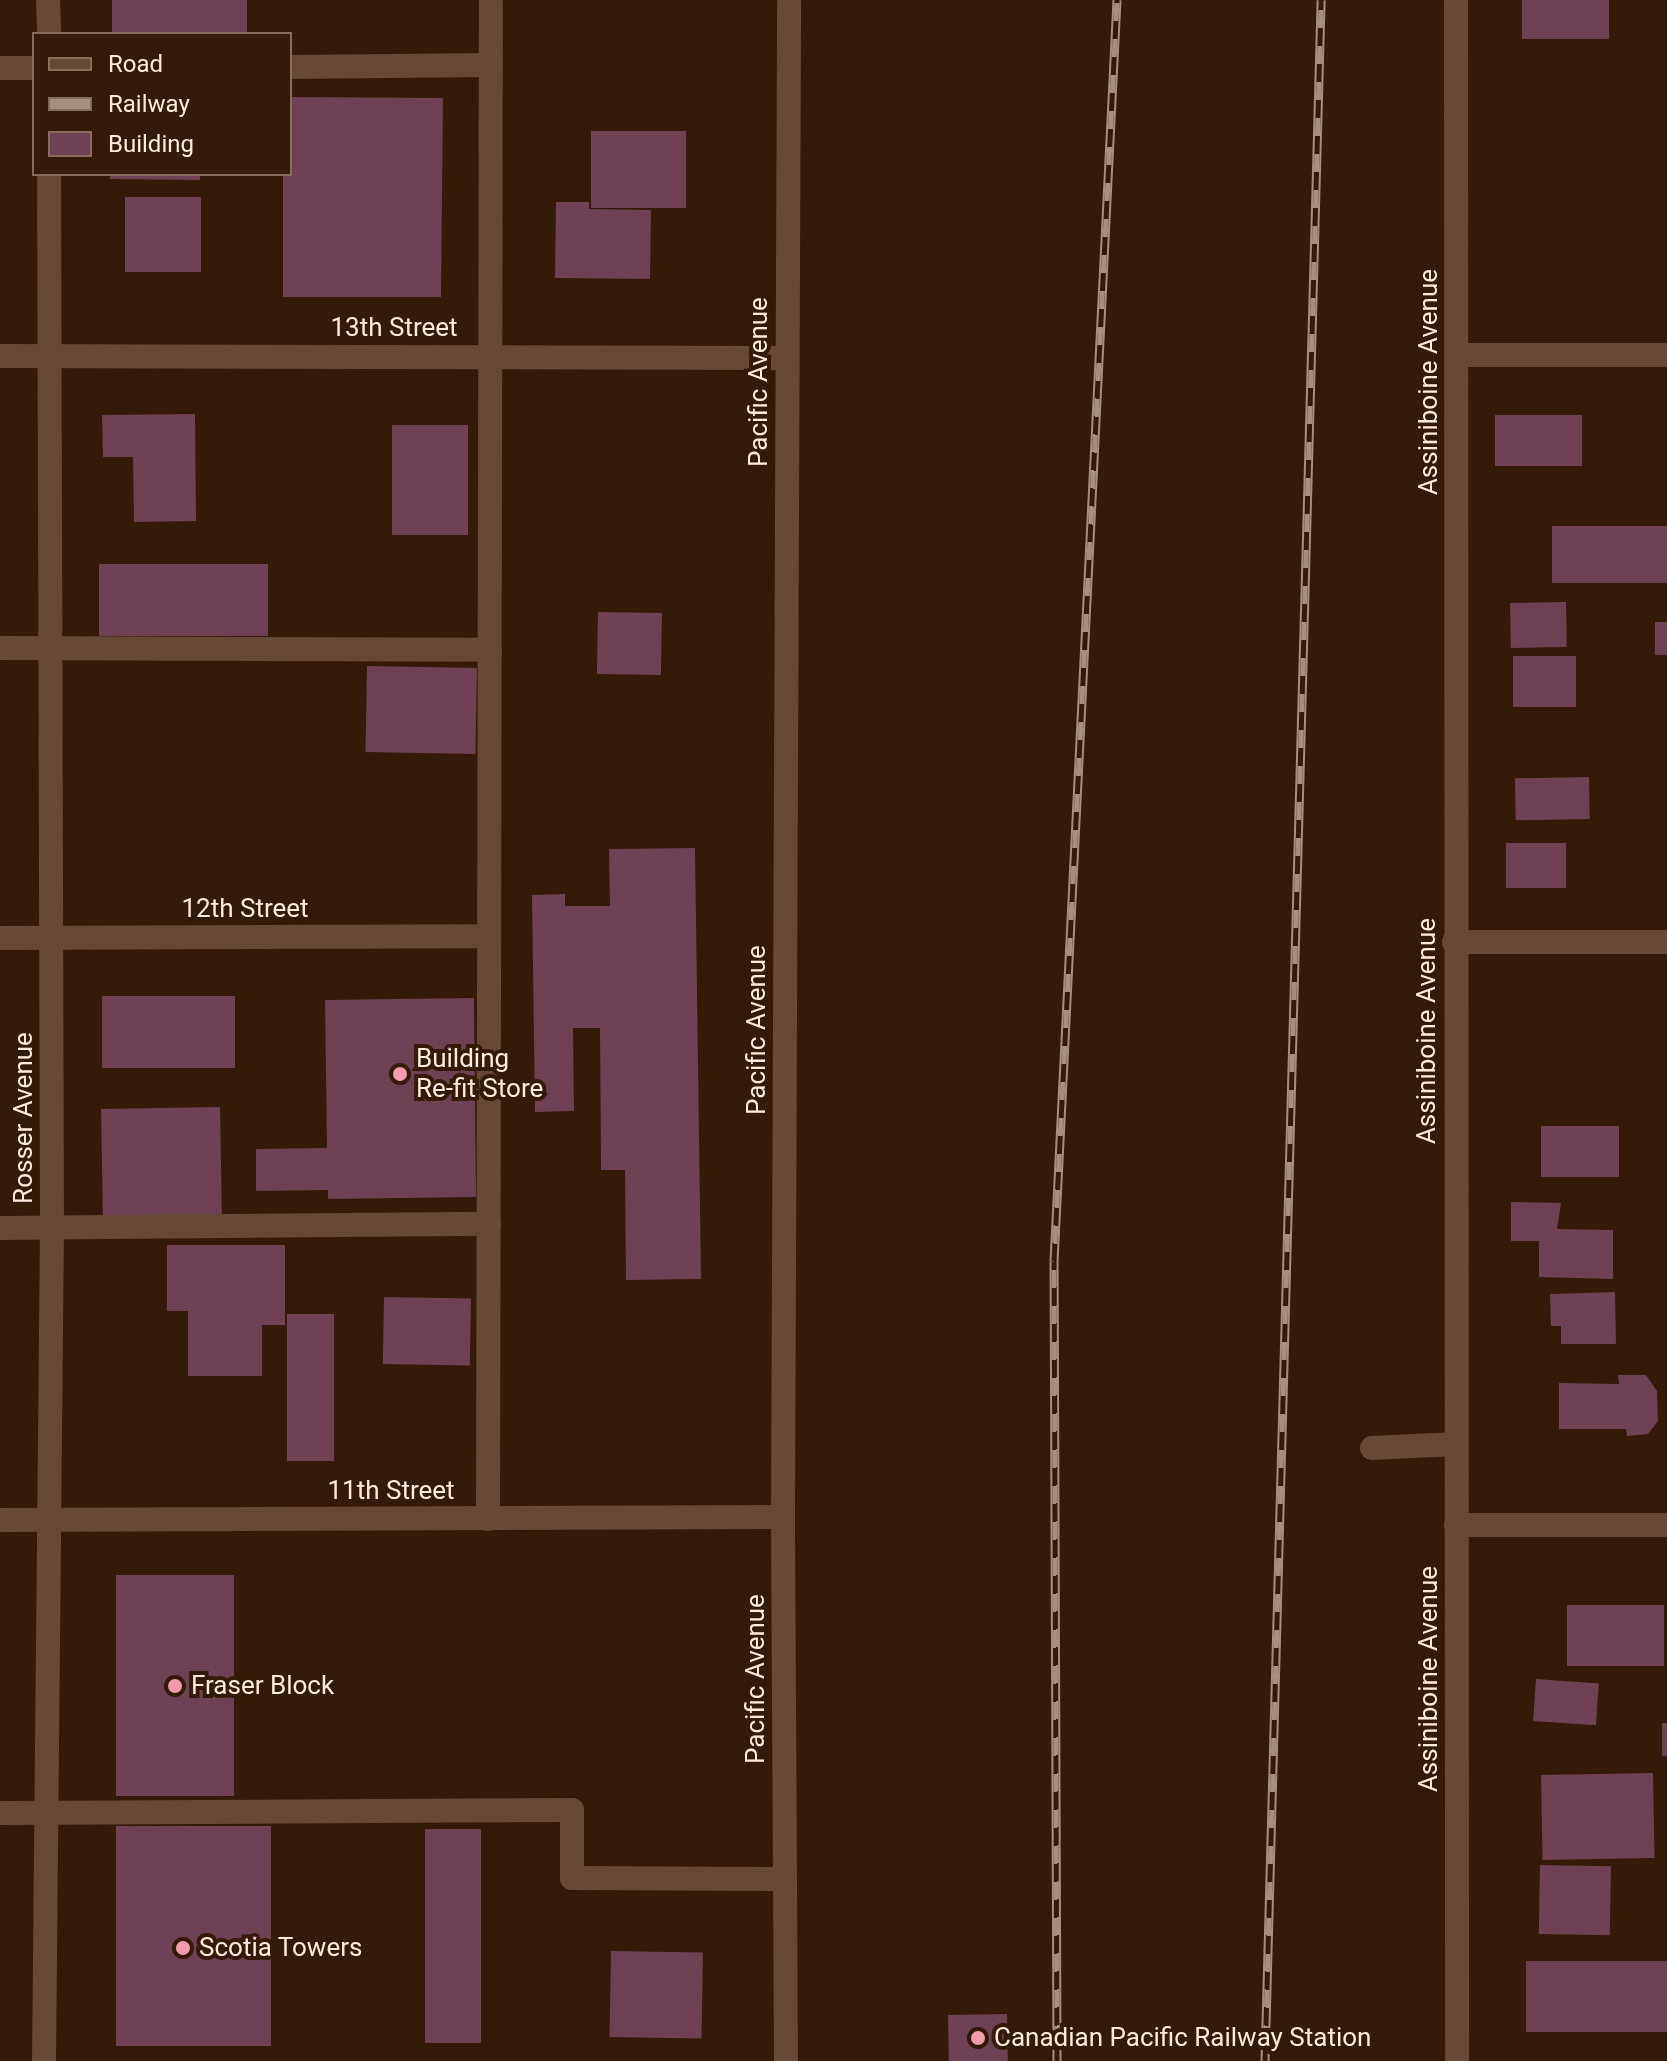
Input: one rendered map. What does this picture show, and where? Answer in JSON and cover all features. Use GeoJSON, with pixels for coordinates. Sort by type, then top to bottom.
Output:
{"type":"FeatureCollection","features":[{"type":"Feature","properties":{"kind":"street"},"geometry":{"type":"LineString","coordinates":[[48,0],[49,32]]}},
{"type":"Feature","properties":{"kind":"street"},"geometry":{"type":"LineString","coordinates":[[488,1519],[491,0]]}},
{"type":"Feature","properties":{"kind":"street","name":"Pacific Avenue"},"geometry":{"type":"LineString","coordinates":[[786,2061],[783,1517],[789,0]]}},
{"type":"Feature","properties":{"kind":"street","name":"Assiniboine Avenue"},"geometry":{"type":"LineString","coordinates":[[1456,0],[1458,355],[1454,942],[1457,2061]]}},
{"type":"Feature","properties":{"kind":"street"},"geometry":{"type":"LineString","coordinates":[[292,67],[491,65]]}},
{"type":"Feature","properties":{"kind":"street"},"geometry":{"type":"LineString","coordinates":[[0,68],[32,68]]}},
{"type":"Feature","properties":{"kind":"street","name":"Rosser Avenue"},"geometry":{"type":"LineString","coordinates":[[44,2061],[46,1521],[52,1228],[49,176]]}},
{"type":"Feature","properties":{"kind":"street"},"geometry":{"type":"LineString","coordinates":[[1458,355],[1667,355]]}},
{"type":"Feature","properties":{"kind":"street","name":"13th Street"},"geometry":{"type":"LineString","coordinates":[[0,356],[787,358]]}},
{"type":"Feature","properties":{"kind":"street"},"geometry":{"type":"LineString","coordinates":[[0,648],[490,650]]}},
{"type":"Feature","properties":{"kind":"street","name":"12th Street"},"geometry":{"type":"LineString","coordinates":[[0,938],[489,936]]}},
{"type":"Feature","properties":{"kind":"street"},"geometry":{"type":"LineString","coordinates":[[1454,942],[1667,942]]}},
{"type":"Feature","properties":{"kind":"street"},"geometry":{"type":"LineString","coordinates":[[0,1228],[489,1224]]}},
{"type":"Feature","properties":{"kind":"street"},"geometry":{"type":"LineString","coordinates":[[1372,1448],[1456,1444]]}},
{"type":"Feature","properties":{"kind":"street","name":"11th Street"},"geometry":{"type":"LineString","coordinates":[[0,1520],[783,1517]]}},
{"type":"Feature","properties":{"kind":"street"},"geometry":{"type":"LineString","coordinates":[[1456,1525],[1667,1525]]}},
{"type":"Feature","properties":{"kind":"street"},"geometry":{"type":"LineString","coordinates":[[0,1813],[572,1810],[572,1878],[785,1879]]}},
{"type":"Feature","properties":{"kind":"building"},"geometry":{"type":"Polygon","coordinates":[[[112,0],[247,0],[247,32],[112,32],[112,0]]]}},
{"type":"Feature","properties":{"kind":"building"},"geometry":{"type":"Polygon","coordinates":[[[1522,0],[1609,0],[1609,39],[1522,39],[1522,0]]]}},
{"type":"Feature","properties":{"kind":"building"},"geometry":{"type":"Polygon","coordinates":[[[292,97],[443,98],[441,297],[283,297],[283,176],[292,176],[292,97]]]}},
{"type":"Feature","properties":{"kind":"building"},"geometry":{"type":"Polygon","coordinates":[[[591,131],[686,131],[686,208],[591,208],[591,131]]]}},
{"type":"Feature","properties":{"kind":"building"},"geometry":{"type":"Polygon","coordinates":[[[110,176],[200,176],[200,180],[110,179],[110,176]]]}},
{"type":"Feature","properties":{"kind":"building"},"geometry":{"type":"Polygon","coordinates":[[[125,197],[201,197],[201,272],[125,272],[125,197]]]}},
{"type":"Feature","properties":{"kind":"building"},"geometry":{"type":"Polygon","coordinates":[[[556,202],[589,202],[589,209],[651,210],[650,279],[555,278],[556,202]]]}},
{"type":"Feature","properties":{"kind":"building"},"geometry":{"type":"Polygon","coordinates":[[[195,414],[196,521],[134,522],[133,457],[103,457],[102,415],[195,414]]]}},
{"type":"Feature","properties":{"kind":"building"},"geometry":{"type":"Polygon","coordinates":[[[1495,415],[1582,415],[1582,466],[1495,466],[1495,415]]]}},
{"type":"Feature","properties":{"kind":"building"},"geometry":{"type":"Polygon","coordinates":[[[392,425],[468,425],[468,535],[392,535],[392,425]]]}},
{"type":"Feature","properties":{"kind":"building"},"geometry":{"type":"Polygon","coordinates":[[[1552,526],[1667,526],[1667,583],[1552,583],[1552,526]]]}},
{"type":"Feature","properties":{"kind":"building"},"geometry":{"type":"Polygon","coordinates":[[[99,564],[268,564],[268,636],[99,636],[99,564]]]}},
{"type":"Feature","properties":{"kind":"building"},"geometry":{"type":"Polygon","coordinates":[[[1566,602],[1567,647],[1511,648],[1510,603],[1566,602]]]}},
{"type":"Feature","properties":{"kind":"building"},"geometry":{"type":"Polygon","coordinates":[[[598,612],[662,613],[661,675],[597,674],[598,612]]]}},
{"type":"Feature","properties":{"kind":"building"},"geometry":{"type":"Polygon","coordinates":[[[1655,622],[1667,622],[1667,655],[1655,655],[1655,622]]]}},
{"type":"Feature","properties":{"kind":"building"},"geometry":{"type":"Polygon","coordinates":[[[1513,656],[1576,656],[1576,707],[1513,707],[1513,656]]]}},
{"type":"Feature","properties":{"kind":"building"},"geometry":{"type":"Polygon","coordinates":[[[367,666],[477,668],[475,754],[365,752],[367,666]]]}},
{"type":"Feature","properties":{"kind":"building"},"geometry":{"type":"Polygon","coordinates":[[[1589,777],[1590,819],[1516,820],[1515,778],[1589,777]]]}},
{"type":"Feature","properties":{"kind":"building"},"geometry":{"type":"Polygon","coordinates":[[[1506,843],[1566,843],[1566,888],[1506,888],[1506,843]]]}},
{"type":"Feature","properties":{"kind":"building"},"geometry":{"type":"Polygon","coordinates":[[[695,848],[701,1279],[626,1280],[625,1170],[601,1170],[600,1028],[573,1028],[574,1111],[535,1112],[532,895],[565,894],[565,906],[610,906],[609,849],[695,848]]]}},
{"type":"Feature","properties":{"kind":"building"},"geometry":{"type":"Polygon","coordinates":[[[102,996],[235,996],[235,1068],[102,1068],[102,996]]]}},
{"type":"Feature","properties":{"kind":"building","name":"Building Re-fit Store"},"geometry":{"type":"Polygon","coordinates":[[[474,998],[476,1197],[328,1199],[328,1190],[256,1191],[256,1149],[327,1148],[325,1000],[474,998]]]}},
{"type":"Feature","properties":{"kind":"building"},"geometry":{"type":"Polygon","coordinates":[[[220,1107],[222,1217],[103,1219],[101,1109],[220,1107]]]}},
{"type":"Feature","properties":{"kind":"building"},"geometry":{"type":"Polygon","coordinates":[[[1541,1126],[1619,1126],[1619,1177],[1541,1177],[1541,1126]]]}},
{"type":"Feature","properties":{"kind":"building"},"geometry":{"type":"Polygon","coordinates":[[[1511,1202],[1561,1203],[1557,1229],[1613,1230],[1613,1279],[1539,1277],[1539,1241],[1511,1241],[1511,1202]]]}},
{"type":"Feature","properties":{"kind":"building"},"geometry":{"type":"Polygon","coordinates":[[[167,1245],[285,1245],[285,1325],[262,1325],[262,1376],[188,1376],[188,1311],[167,1311],[167,1245]]]}},
{"type":"Feature","properties":{"kind":"building"},"geometry":{"type":"Polygon","coordinates":[[[1615,1292],[1616,1344],[1561,1344],[1561,1326],[1551,1326],[1550,1294],[1615,1292]]]}},
{"type":"Feature","properties":{"kind":"building"},"geometry":{"type":"Polygon","coordinates":[[[384,1297],[471,1299],[470,1366],[383,1364],[384,1297]]]}},
{"type":"Feature","properties":{"kind":"building"},"geometry":{"type":"Polygon","coordinates":[[[287,1314],[334,1314],[334,1461],[287,1461],[287,1314]]]}},
{"type":"Feature","properties":{"kind":"building"},"geometry":{"type":"Polygon","coordinates":[[[1618,1375],[1646,1375],[1657,1391],[1658,1421],[1648,1434],[1627,1436],[1626,1429],[1559,1429],[1559,1383],[1619,1384],[1618,1375]]]}},
{"type":"Feature","properties":{"kind":"building","name":"Fraser Block"},"geometry":{"type":"Polygon","coordinates":[[[116,1575],[234,1575],[234,1796],[116,1796],[116,1575]]]}},
{"type":"Feature","properties":{"kind":"building"},"geometry":{"type":"Polygon","coordinates":[[[1567,1605],[1664,1605],[1664,1666],[1567,1666],[1567,1605]]]}},
{"type":"Feature","properties":{"kind":"building"},"geometry":{"type":"Polygon","coordinates":[[[1536,1679],[1599,1683],[1596,1725],[1533,1721],[1536,1679]]]}},
{"type":"Feature","properties":{"kind":"building"},"geometry":{"type":"Polygon","coordinates":[[[1662,1723],[1667,1723],[1667,1756],[1662,1756],[1662,1723]]]}},
{"type":"Feature","properties":{"kind":"building"},"geometry":{"type":"Polygon","coordinates":[[[1653,1773],[1654,1858],[1543,1860],[1541,1775],[1653,1773]]]}},
{"type":"Feature","properties":{"kind":"building","name":"Scotia Towers"},"geometry":{"type":"Polygon","coordinates":[[[116,1826],[271,1826],[271,2046],[116,2046],[116,1826]]]}},
{"type":"Feature","properties":{"kind":"building"},"geometry":{"type":"Polygon","coordinates":[[[425,1829],[481,1829],[481,2043],[425,2043],[425,1829]]]}},
{"type":"Feature","properties":{"kind":"building"},"geometry":{"type":"Polygon","coordinates":[[[1540,1865],[1611,1866],[1610,1935],[1539,1934],[1540,1865]]]}},
{"type":"Feature","properties":{"kind":"building"},"geometry":{"type":"Polygon","coordinates":[[[611,1951],[703,1953],[701,2039],[609,2037],[611,1951]]]}},
{"type":"Feature","properties":{"kind":"building"},"geometry":{"type":"Polygon","coordinates":[[[1526,1961],[1667,1961],[1667,2032],[1526,2032],[1526,1961]]]}},
{"type":"Feature","properties":{"kind":"building","name":"Canadian Pacific Railway Station"},"geometry":{"type":"Polygon","coordinates":[[[1007,2014],[1008,2061],[949,2061],[948,2015],[1007,2014]]]}},
{"type":"Feature","properties":{"kind":"railway"},"geometry":{"type":"LineString","coordinates":[[1057,2061],[1054,1261],[1117,0]]}},
{"type":"Feature","properties":{"kind":"railway"},"geometry":{"type":"LineString","coordinates":[[1265,2061],[1321,0]]}},
{"type":"Feature","properties":{"kind":"place","name":"Building Re-fit Store"},"geometry":{"type":"Point","coordinates":[400,1074]}},
{"type":"Feature","properties":{"kind":"place","name":"Fraser Block"},"geometry":{"type":"Point","coordinates":[175,1686]}},
{"type":"Feature","properties":{"kind":"place","name":"Scotia Towers"},"geometry":{"type":"Point","coordinates":[183,1948]}},
{"type":"Feature","properties":{"kind":"place","name":"Canadian Pacific Railway Station"},"geometry":{"type":"Point","coordinates":[978,2038]}}]}
